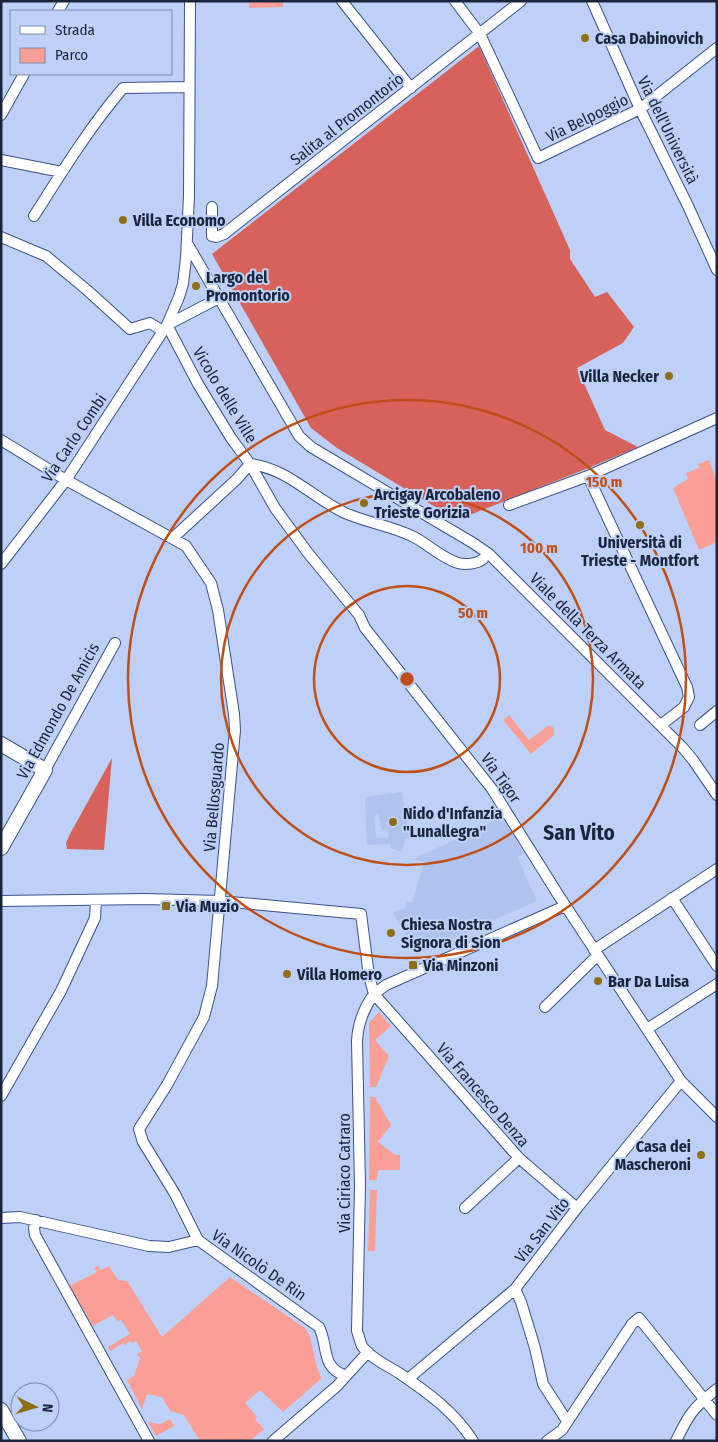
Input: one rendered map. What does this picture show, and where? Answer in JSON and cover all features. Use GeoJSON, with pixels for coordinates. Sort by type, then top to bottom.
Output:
{"type":"FeatureCollection","features":[{"type":"Feature","properties":{"kind":"street"},"geometry":{"type":"LineString","coordinates":[[165,328],[183,284],[187,243],[190,196],[190,1]]}},
{"type":"Feature","properties":{"kind":"street"},"geometry":{"type":"LineString","coordinates":[[342,1],[411,88]]}},
{"type":"Feature","properties":{"kind":"street","name":"Via Belpoggio"},"geometry":{"type":"LineString","coordinates":[[455,1],[480,34],[538,158],[640,109],[717,48]]}},
{"type":"Feature","properties":{"kind":"street","name":"Salita al Promontorio"},"geometry":{"type":"LineString","coordinates":[[212,207],[212,236],[216,237],[224,234],[521,1]]}},
{"type":"Feature","properties":{"kind":"street","name":"Via dell'Università"},"geometry":{"type":"LineString","coordinates":[[592,1],[640,109],[717,270]]}},
{"type":"Feature","properties":{"kind":"street"},"geometry":{"type":"LineString","coordinates":[[1,115],[23,75]]}},
{"type":"Feature","properties":{"kind":"street"},"geometry":{"type":"LineString","coordinates":[[34,216],[62,172],[108,106],[123,88],[189,87]]}},
{"type":"Feature","properties":{"kind":"street"},"geometry":{"type":"LineString","coordinates":[[1,160],[62,172]]}},
{"type":"Feature","properties":{"kind":"street"},"geometry":{"type":"LineString","coordinates":[[1,237],[46,256],[130,329],[150,323],[165,328],[219,298],[187,243]]}},
{"type":"Feature","properties":{"kind":"street","name":"Viale della Terza Armata"},"geometry":{"type":"LineString","coordinates":[[219,298],[299,436],[311,447],[489,554],[661,725],[693,760],[717,795]]}},
{"type":"Feature","properties":{"kind":"street","name":"Vicolo delle Ville"},"geometry":{"type":"LineString","coordinates":[[165,328],[231,438],[250,464],[260,465],[282,474],[345,513],[390,526],[458,563],[474,563],[480,562],[483,559]]}},
{"type":"Feature","properties":{"kind":"street","name":"Via Carlo Combi"},"geometry":{"type":"LineString","coordinates":[[1,564],[66,480],[165,328]]}},
{"type":"Feature","properties":{"kind":"street"},"geometry":{"type":"LineString","coordinates":[[508,505],[588,476],[717,418]]}},
{"type":"Feature","properties":{"kind":"street","name":"Via Bellosguardo"},"geometry":{"type":"LineString","coordinates":[[1,440],[66,480],[186,546],[211,582],[218,610],[235,730],[212,986],[204,1017],[139,1130],[198,1240]]}},
{"type":"Feature","properties":{"kind":"street"},"geometry":{"type":"LineString","coordinates":[[174,538],[237,479],[250,464]]}},
{"type":"Feature","properties":{"kind":"street","name":"Via Tigor"},"geometry":{"type":"LineString","coordinates":[[250,464],[275,508],[308,553],[492,789],[565,906],[681,1082],[717,1117]]}},
{"type":"Feature","properties":{"kind":"street"},"geometry":{"type":"LineString","coordinates":[[588,476],[687,687],[689,697],[684,707],[661,725]]}},
{"type":"Feature","properties":{"kind":"street","name":"Via Edmondo De Amicis"},"geometry":{"type":"LineString","coordinates":[[1,848],[115,643]]}},
{"type":"Feature","properties":{"kind":"street"},"geometry":{"type":"LineString","coordinates":[[700,726],[717,711]]}},
{"type":"Feature","properties":{"kind":"street"},"geometry":{"type":"LineString","coordinates":[[1,744],[45,770]]}},
{"type":"Feature","properties":{"kind":"street"},"geometry":{"type":"LineString","coordinates":[[545,1007],[596,952],[672,898],[717,869]]}},
{"type":"Feature","properties":{"kind":"street"},"geometry":{"type":"LineString","coordinates":[[672,898],[717,966]]}},
{"type":"Feature","properties":{"kind":"street"},"geometry":{"type":"LineString","coordinates":[[1,901],[145,899],[220,901],[361,914],[369,976],[374,994],[386,986],[565,906]]}},
{"type":"Feature","properties":{"kind":"street"},"geometry":{"type":"LineString","coordinates":[[1,1096],[61,991],[95,918],[96,900]]}},
{"type":"Feature","properties":{"kind":"street"},"geometry":{"type":"LineString","coordinates":[[647,1029],[717,984]]}},
{"type":"Feature","properties":{"kind":"street","name":"Via Francesco Denza"},"geometry":{"type":"LineString","coordinates":[[374,994],[519,1158],[577,1208]]}},
{"type":"Feature","properties":{"kind":"street","name":"Via Ciriaco Catraro"},"geometry":{"type":"LineString","coordinates":[[368,1352],[361,1345],[357,1332],[360,1194],[357,1041],[361,1017],[366,1005],[374,994]]}},
{"type":"Feature","properties":{"kind":"street","name":"Via San Vito"},"geometry":{"type":"LineString","coordinates":[[408,1379],[515,1289],[577,1208],[681,1082]]}},
{"type":"Feature","properties":{"kind":"street"},"geometry":{"type":"LineString","coordinates":[[465,1208],[519,1158]]}},
{"type":"Feature","properties":{"kind":"street","name":"Via Nicolò De Rin"},"geometry":{"type":"LineString","coordinates":[[1,1218],[20,1217],[36,1220],[149,1246],[169,1247],[198,1240],[308,1317],[319,1327],[324,1336],[326,1355],[331,1368],[337,1373],[346,1376]]}},
{"type":"Feature","properties":{"kind":"street"},"geometry":{"type":"LineString","coordinates":[[36,1220],[35,1235],[149,1441]]}},
{"type":"Feature","properties":{"kind":"street"},"geometry":{"type":"LineString","coordinates":[[515,1289],[521,1302],[535,1348],[543,1384],[567,1421]]}},
{"type":"Feature","properties":{"kind":"street"},"geometry":{"type":"LineString","coordinates":[[547,1441],[562,1430],[632,1324],[639,1318],[717,1414]]}},
{"type":"Feature","properties":{"kind":"street"},"geometry":{"type":"LineString","coordinates":[[273,1441],[346,1376],[368,1352],[408,1379],[454,1416],[473,1441]]}},
{"type":"Feature","properties":{"kind":"street"},"geometry":{"type":"LineString","coordinates":[[676,1441],[689,1415],[704,1399],[717,1390]]}},
{"type":"Feature","properties":{"kind":"street"},"geometry":{"type":"LineString","coordinates":[[1,1410],[19,1441]]}},
{"type":"Feature","properties":{"kind":"shaded area"},"geometry":{"type":"Polygon","coordinates":[[[479,46],[570,250],[570,259],[595,297],[607,292],[634,327],[623,343],[577,368],[605,430],[638,447],[457,520],[337,448],[311,428],[212,254],[479,46]]]}},
{"type":"Feature","properties":{"kind":"shaded area"},"geometry":{"type":"Polygon","coordinates":[[[112,758],[104,850],[67,849],[66,843],[70,834],[112,758]]]}},
{"type":"Feature","properties":{"kind":"shaded area","name":"Nido d'Infanzia \"Lunallegra\""},"geometry":{"type":"Polygon","coordinates":[[[402,792],[409,838],[405,839],[402,852],[390,848],[391,844],[367,845],[365,797],[402,792]],[[378,814],[374,816],[376,838],[389,837],[388,829],[382,830],[378,814]]]}},
{"type":"Feature","properties":{"kind":"shaded area"},"geometry":{"type":"Polygon","coordinates":[[[504,816],[524,854],[517,857],[537,901],[416,955],[393,913],[405,908],[407,901],[412,903],[424,862],[414,859],[504,816]]]}},
{"type":"Feature","properties":{"kind":"green space"},"geometry":{"type":"Polygon","coordinates":[[[249,1],[283,1],[283,7],[249,8],[249,1]]]}},
{"type":"Feature","properties":{"kind":"green space"},"geometry":{"type":"Polygon","coordinates":[[[709,460],[717,482],[717,542],[699,550],[673,488],[688,479],[686,473],[699,468],[698,464],[709,460]]]}},
{"type":"Feature","properties":{"kind":"green space"},"geometry":{"type":"Polygon","coordinates":[[[509,715],[529,740],[549,725],[554,728],[554,735],[531,754],[503,720],[509,715]]]}},
{"type":"Feature","properties":{"kind":"green space"},"geometry":{"type":"Polygon","coordinates":[[[379,1012],[391,1026],[375,1040],[389,1056],[376,1087],[370,1087],[369,1023],[379,1012]]]}},
{"type":"Feature","properties":{"kind":"green space"},"geometry":{"type":"Polygon","coordinates":[[[370,1097],[375,1097],[391,1125],[378,1142],[395,1155],[400,1155],[400,1170],[378,1170],[377,1180],[369,1180],[370,1097]]]}},
{"type":"Feature","properties":{"kind":"green space"},"geometry":{"type":"Polygon","coordinates":[[[370,1190],[377,1190],[375,1251],[368,1251],[370,1190]]]}},
{"type":"Feature","properties":{"kind":"green space"},"geometry":{"type":"Polygon","coordinates":[[[98,1266],[101,1270],[109,1266],[118,1280],[127,1281],[162,1337],[230,1277],[305,1328],[310,1338],[322,1378],[283,1412],[260,1390],[245,1403],[264,1429],[250,1441],[200,1441],[184,1415],[170,1411],[162,1397],[147,1394],[142,1409],[127,1380],[134,1376],[140,1358],[137,1354],[142,1351],[136,1341],[132,1343],[130,1341],[110,1351],[108,1347],[130,1334],[121,1320],[117,1321],[113,1315],[93,1326],[69,1286],[97,1272],[94,1268],[98,1266]]]}},
{"type":"Feature","properties":{"kind":"green space"},"geometry":{"type":"Polygon","coordinates":[[[170,1419],[174,1426],[156,1436],[148,1422],[160,1424],[170,1419]]]}},
{"type":"Feature","properties":{"kind":"place","name":"Casa Dabinovich"},"geometry":{"type":"Point","coordinates":[585,38]}},
{"type":"Feature","properties":{"kind":"place","name":"Villa Economo"},"geometry":{"type":"Point","coordinates":[123,220]}},
{"type":"Feature","properties":{"kind":"place","name":"Largo del Promontorio"},"geometry":{"type":"Point","coordinates":[196,286]}},
{"type":"Feature","properties":{"kind":"place","name":"Villa Necker"},"geometry":{"type":"Point","coordinates":[669,376]}},
{"type":"Feature","properties":{"kind":"place","name":"Arcigay Arcobaleno Trieste Gorizia"},"geometry":{"type":"Point","coordinates":[364,503]}},
{"type":"Feature","properties":{"kind":"place","name":"Università di Trieste - Montfort"},"geometry":{"type":"Point","coordinates":[640,525]}},
{"type":"Feature","properties":{"kind":"place","name":"Nido d'Infanzia \"Lunallegra\""},"geometry":{"type":"Point","coordinates":[393,822]}},
{"type":"Feature","properties":{"kind":"place","name":"Via Muzio"},"geometry":{"type":"Point","coordinates":[166,906]}},
{"type":"Feature","properties":{"kind":"place","name":"Chiesa Nostra Signora di Sion"},"geometry":{"type":"Point","coordinates":[391,933]}},
{"type":"Feature","properties":{"kind":"place","name":"Via Minzoni"},"geometry":{"type":"Point","coordinates":[413,965]}},
{"type":"Feature","properties":{"kind":"place","name":"Villa Homero"},"geometry":{"type":"Point","coordinates":[287,974]}},
{"type":"Feature","properties":{"kind":"place","name":"Bar Da Luisa"},"geometry":{"type":"Point","coordinates":[598,981]}},
{"type":"Feature","properties":{"kind":"place","name":"Casa dei Mascheroni"},"geometry":{"type":"Point","coordinates":[701,1155]}},
{"type":"Feature","properties":{"kind":"district","name":"San Vito"},"geometry":{"type":"Point","coordinates":[579,833]}}]}
